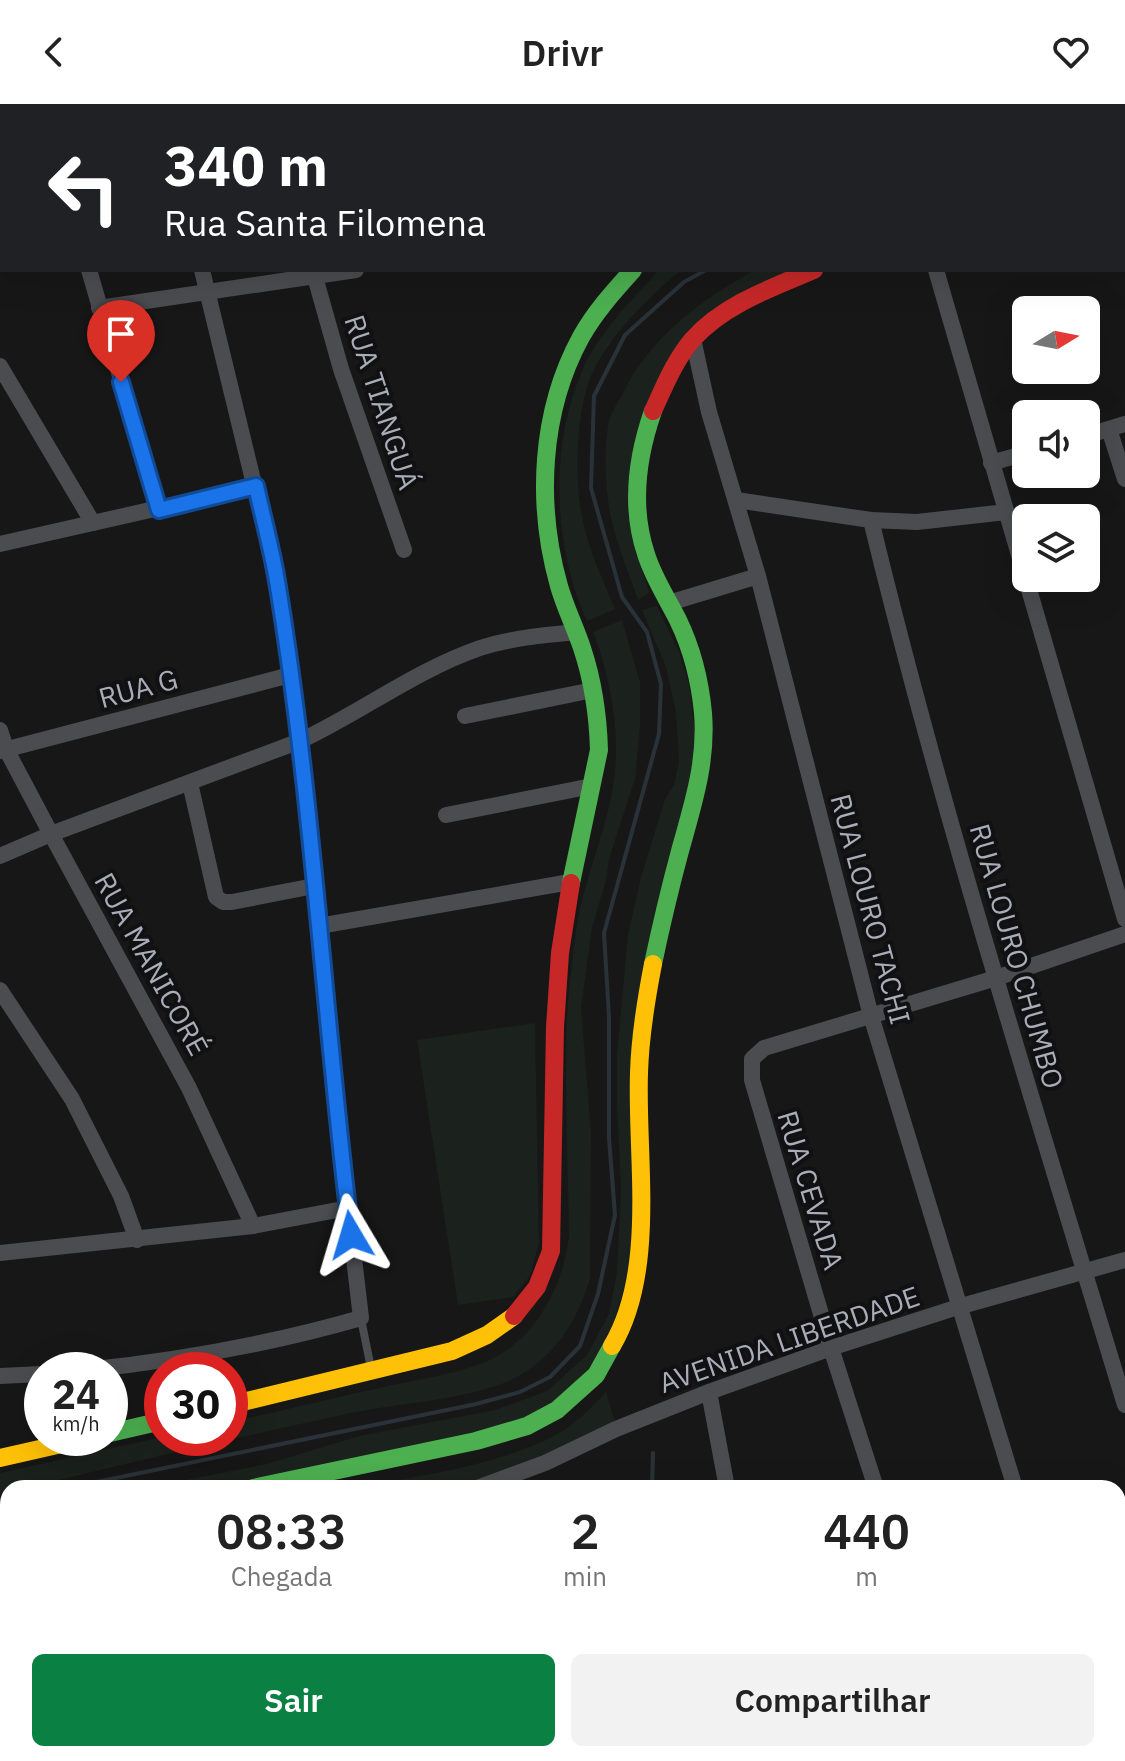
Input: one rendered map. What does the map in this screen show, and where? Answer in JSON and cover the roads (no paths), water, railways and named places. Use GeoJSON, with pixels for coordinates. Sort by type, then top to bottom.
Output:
{"type":"FeatureCollection","features":[{"type":"Feature","properties":{"kind":"street"},"geometry":{"type":"LineString","coordinates":[[90,272],[159,510]]}},
{"type":"Feature","properties":{"kind":"street"},"geometry":{"type":"LineString","coordinates":[[128,1365],[212,1354],[361,1318],[300,741],[277,579],[203,272]]}},
{"type":"Feature","properties":{"kind":"street"},"geometry":{"type":"LineString","coordinates":[[248,1401],[452,1351],[492,1334],[520,1310],[546,1269],[551,1251],[553,1036],[570,882],[599,750],[593,690],[577,632],[562,597],[549,546],[544,483],[549,433],[566,368],[600,304],[631,272]]}},
{"type":"Feature","properties":{"kind":"street"},"geometry":{"type":"LineString","coordinates":[[291,1480],[490,1438],[529,1424],[560,1409],[581,1390],[596,1376],[615,1346],[634,1285],[639,1236],[642,1028],[662,920],[704,757],[701,697],[694,662],[681,626],[643,546],[637,512],[637,476],[647,425],[666,381],[693,339],[729,310],[810,272]]}},
{"type":"Feature","properties":{"kind":"street"},"geometry":{"type":"LineString","coordinates":[[937,272],[1125,919]]}},
{"type":"Feature","properties":{"kind":"street"},"geometry":{"type":"LineString","coordinates":[[99,308],[313,273]]}},
{"type":"Feature","properties":{"kind":"street","name":"RUA TIANGUÁ"},"geometry":{"type":"LineString","coordinates":[[313,273],[341,369],[404,550]]}},
{"type":"Feature","properties":{"kind":"street","name":"RUA LOURO TACHI"},"geometry":{"type":"LineString","coordinates":[[693,339],[709,412],[758,576],[871,1016],[1012,1480]]}},
{"type":"Feature","properties":{"kind":"street"},"geometry":{"type":"LineString","coordinates":[[0,366],[93,523]]}},
{"type":"Feature","properties":{"kind":"street"},"geometry":{"type":"LineString","coordinates":[[1117,427],[1125,479]]}},
{"type":"Feature","properties":{"kind":"street"},"geometry":{"type":"LineString","coordinates":[[991,463],[1012,457]]}},
{"type":"Feature","properties":{"kind":"street"},"geometry":{"type":"LineString","coordinates":[[0,544],[256,486]]}},
{"type":"Feature","properties":{"kind":"street"},"geometry":{"type":"LineString","coordinates":[[736,500],[871,520],[956,520],[1006,512]]}},
{"type":"Feature","properties":{"kind":"street","name":"RUA LOURO CHUMBO"},"geometry":{"type":"LineString","coordinates":[[871,520],[907,668],[996,978],[1125,1405]]}},
{"type":"Feature","properties":{"kind":"street"},"geometry":{"type":"LineString","coordinates":[[669,603],[758,576]]}},
{"type":"Feature","properties":{"kind":"street"},"geometry":{"type":"LineString","coordinates":[[0,856],[300,741],[476,649],[497,643],[577,632]]}},
{"type":"Feature","properties":{"kind":"street","name":"RUA G"},"geometry":{"type":"LineString","coordinates":[[3,750],[290,675]]}},
{"type":"Feature","properties":{"kind":"street"},"geometry":{"type":"LineString","coordinates":[[465,716],[593,690]]}},
{"type":"Feature","properties":{"kind":"street","name":"RUA MANICORÉ"},"geometry":{"type":"LineString","coordinates":[[0,730],[3,750],[164,1039],[253,1226]]}},
{"type":"Feature","properties":{"kind":"street"},"geometry":{"type":"LineString","coordinates":[[190,783],[216,897],[223,902],[232,902],[314,886]]}},
{"type":"Feature","properties":{"kind":"street"},"geometry":{"type":"LineString","coordinates":[[446,815],[592,786]]}},
{"type":"Feature","properties":{"kind":"street"},"geometry":{"type":"LineString","coordinates":[[319,926],[570,882]]}},
{"type":"Feature","properties":{"kind":"street"},"geometry":{"type":"LineString","coordinates":[[871,1016],[1125,934]]}},
{"type":"Feature","properties":{"kind":"street"},"geometry":{"type":"LineString","coordinates":[[0,990],[72,1099],[116,1184],[137,1240]]}},
{"type":"Feature","properties":{"kind":"street","name":"RUA CEVADA"},"geometry":{"type":"LineString","coordinates":[[871,1016],[764,1048],[752,1059],[752,1080],[873,1480]]}},
{"type":"Feature","properties":{"kind":"street"},"geometry":{"type":"LineString","coordinates":[[0,1253],[253,1226],[348,1208]]}},
{"type":"Feature","properties":{"kind":"street","name":"AVENIDA LIBERDADE"},"geometry":{"type":"LineString","coordinates":[[499,1480],[709,1392],[831,1348],[958,1307],[1125,1260]]}},
{"type":"Feature","properties":{"kind":"street"},"geometry":{"type":"LineString","coordinates":[[0,1376],[24,1375]]}},
{"type":"Feature","properties":{"kind":"street"},"geometry":{"type":"LineString","coordinates":[[709,1392],[726,1480]]}},
{"type":"Feature","properties":{"kind":"street"},"geometry":{"type":"LineString","coordinates":[[0,1458],[24,1453]]}},
{"type":"Feature","properties":{"kind":"lane"},"geometry":{"type":"LineString","coordinates":[[361,1318],[372,1371]]}},
{"type":"Feature","properties":{"kind":"waterway"},"geometry":{"type":"LineString","coordinates":[[106,1480],[476,1404],[520,1392],[550,1377],[580,1346],[598,1294],[615,1215],[609,1138],[609,1017],[604,933],[659,734],[661,684],[647,632],[622,597],[591,488],[594,396],[625,335],[684,282],[702,272]]}},
{"type":"Feature","properties":{"kind":"waterway"},"geometry":{"type":"LineString","coordinates":[[652,1480],[653,1453]]}}]}
